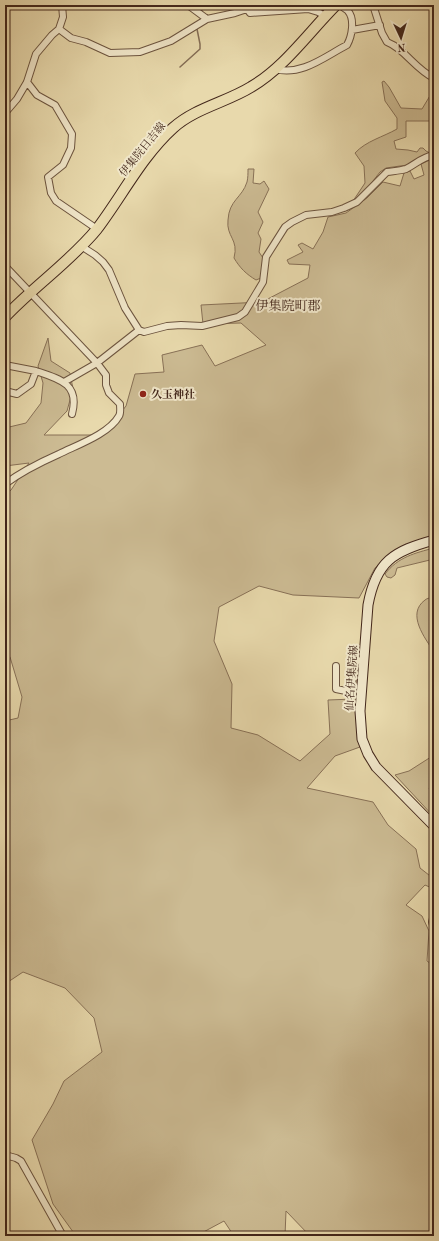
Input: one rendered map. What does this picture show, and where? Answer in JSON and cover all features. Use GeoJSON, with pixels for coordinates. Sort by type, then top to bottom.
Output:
{"type":"FeatureCollection","features":[{"type":"Feature","properties":{"kind":"main road","name":"伊集院日吉線"},"geometry":{"type":"LineString","coordinates":[[5,317],[30,292],[66,262],[97,229],[145,161],[174,127],[198,112],[251,87],[275,70],[336,5]]}},
{"type":"Feature","properties":{"kind":"main road","name":"仙名伊集院線"},"geometry":{"type":"LineString","coordinates":[[434,540],[415,545],[396,554],[378,573],[370,595],[360,715],[362,739],[376,767],[434,826]]}},
{"type":"Feature","properties":{"kind":"street"},"geometry":{"type":"LineString","coordinates":[[5,112],[17,99],[27,82],[36,54],[59,29],[63,17],[62,5]]}},
{"type":"Feature","properties":{"kind":"street"},"geometry":{"type":"LineString","coordinates":[[188,5],[207,19]]}},
{"type":"Feature","properties":{"kind":"street"},"geometry":{"type":"LineString","coordinates":[[248,11],[253,5]]}},
{"type":"Feature","properties":{"kind":"street"},"geometry":{"type":"LineString","coordinates":[[275,70],[282,71],[308,67],[347,45],[352,30],[350,14],[340,5]]}},
{"type":"Feature","properties":{"kind":"street"},"geometry":{"type":"LineString","coordinates":[[373,5],[387,42],[396,46],[426,74],[434,78]]}},
{"type":"Feature","properties":{"kind":"street"},"geometry":{"type":"LineString","coordinates":[[59,29],[72,38],[86,42],[110,53],[140,52],[171,41],[207,19],[235,13],[248,11],[250,13],[308,9],[325,16]]}},
{"type":"Feature","properties":{"kind":"street"},"geometry":{"type":"LineString","coordinates":[[352,30],[380,25]]}},
{"type":"Feature","properties":{"kind":"street"},"geometry":{"type":"LineString","coordinates":[[27,82],[37,94],[55,105],[72,134],[71,148],[63,165],[48,177],[51,193],[56,200],[97,229]]}},
{"type":"Feature","properties":{"kind":"street"},"geometry":{"type":"LineString","coordinates":[[81,246],[95,255],[109,270],[125,308],[139,330],[144,332],[167,326],[181,325],[202,326],[238,317],[244,312],[262,282],[266,257],[286,227],[292,222],[306,215],[332,212],[357,202],[387,172],[400,171],[408,168],[420,159],[434,154]]}},
{"type":"Feature","properties":{"kind":"street"},"geometry":{"type":"LineString","coordinates":[[5,266],[97,363],[106,375],[106,385],[109,393],[120,404],[119,416],[110,426],[90,439],[44,461],[5,484]]}},
{"type":"Feature","properties":{"kind":"street"},"geometry":{"type":"LineString","coordinates":[[64,382],[97,363],[139,330]]}},
{"type":"Feature","properties":{"kind":"street"},"geometry":{"type":"LineString","coordinates":[[5,365],[36,371],[64,382],[72,390],[74,400],[72,414]]}},
{"type":"Feature","properties":{"kind":"street"},"geometry":{"type":"LineString","coordinates":[[5,391],[17,394],[30,384],[36,371]]}},
{"type":"Feature","properties":{"kind":"street"},"geometry":{"type":"LineString","coordinates":[[336,666],[336,689],[351,692],[355,662],[364,659]]}},
{"type":"Feature","properties":{"kind":"street"},"geometry":{"type":"LineString","coordinates":[[434,914],[432,922],[434,928]]}},
{"type":"Feature","properties":{"kind":"street"},"geometry":{"type":"LineString","coordinates":[[5,1155],[21,1161],[63,1236]]}},
{"type":"Feature","properties":{"kind":"shaded area"},"geometry":{"type":"Polygon","coordinates":[[[384,81],[401,108],[422,109],[431,94],[432,81],[434,81],[434,116],[429,121],[406,121],[406,137],[394,141],[396,149],[417,152],[420,148],[423,148],[430,153],[407,165],[386,168],[380,172],[366,190],[353,201],[365,183],[364,166],[355,153],[369,142],[397,129],[397,118],[385,101],[382,82],[384,81]]]}},
{"type":"Feature","properties":{"kind":"shaded area"},"geometry":{"type":"Polygon","coordinates":[[[434,158],[434,536],[391,554],[375,568],[359,598],[293,595],[259,586],[219,607],[214,641],[232,684],[231,728],[258,735],[300,761],[330,734],[328,700],[354,699],[360,747],[335,756],[307,788],[373,802],[388,825],[416,849],[420,868],[434,879],[434,889],[425,885],[406,905],[422,916],[429,931],[427,961],[434,966],[434,1236],[310,1236],[286,1211],[285,1236],[234,1236],[224,1221],[196,1236],[76,1236],[53,1204],[32,1140],[53,1104],[64,1081],[102,1052],[94,1018],[65,988],[23,972],[5,984],[5,721],[18,718],[22,697],[10,657],[5,651],[5,496],[11,490],[29,463],[5,466],[5,428],[26,423],[41,403],[43,383],[38,366],[48,338],[51,361],[70,373],[73,389],[67,411],[44,435],[103,435],[126,406],[135,374],[164,372],[162,355],[202,345],[215,366],[266,345],[241,323],[203,324],[201,305],[262,302],[308,278],[310,265],[289,264],[287,260],[303,252],[298,245],[302,243],[313,249],[323,232],[328,217],[346,213],[367,198],[383,182],[400,186],[404,173],[410,171],[414,179],[424,175],[421,164],[434,158]]]}},
{"type":"Feature","properties":{"kind":"shaded area"},"geometry":{"type":"Polygon","coordinates":[[[248,169],[254,169],[253,183],[260,184],[264,181],[269,189],[258,212],[263,222],[258,233],[261,239],[259,252],[263,258],[261,278],[256,280],[239,265],[234,258],[235,246],[228,226],[229,213],[233,203],[242,192],[247,182],[248,169]]]}},
{"type":"Feature","properties":{"kind":"shaded area"},"geometry":{"type":"Polygon","coordinates":[[[434,548],[434,559],[397,568],[395,575],[391,578],[387,577],[385,574],[395,563],[407,556],[434,548]]]}},
{"type":"Feature","properties":{"kind":"shaded area"},"geometry":{"type":"Polygon","coordinates":[[[434,596],[434,652],[419,626],[417,612],[425,600],[434,596]]]}},
{"type":"Feature","properties":{"kind":"shaded area"},"geometry":{"type":"Polygon","coordinates":[[[434,755],[434,784],[429,788],[434,796],[434,817],[395,775],[409,771],[434,755]]]}},
{"type":"Feature","properties":{"kind":"waterway"},"geometry":{"type":"LineString","coordinates":[[202,11],[200,10],[203,5]]}},
{"type":"Feature","properties":{"kind":"waterway"},"geometry":{"type":"LineString","coordinates":[[250,11],[257,5]]}},
{"type":"Feature","properties":{"kind":"waterway"},"geometry":{"type":"LineString","coordinates":[[180,67],[200,49],[197,29]]}},
{"type":"Feature","properties":{"kind":"place","name":"久玉神社"},"geometry":{"type":"Point","coordinates":[143,394]}},
{"type":"Feature","properties":{"kind":"district","name":"伊集院町郡"},"geometry":{"type":"Point","coordinates":[288,305]}}]}
